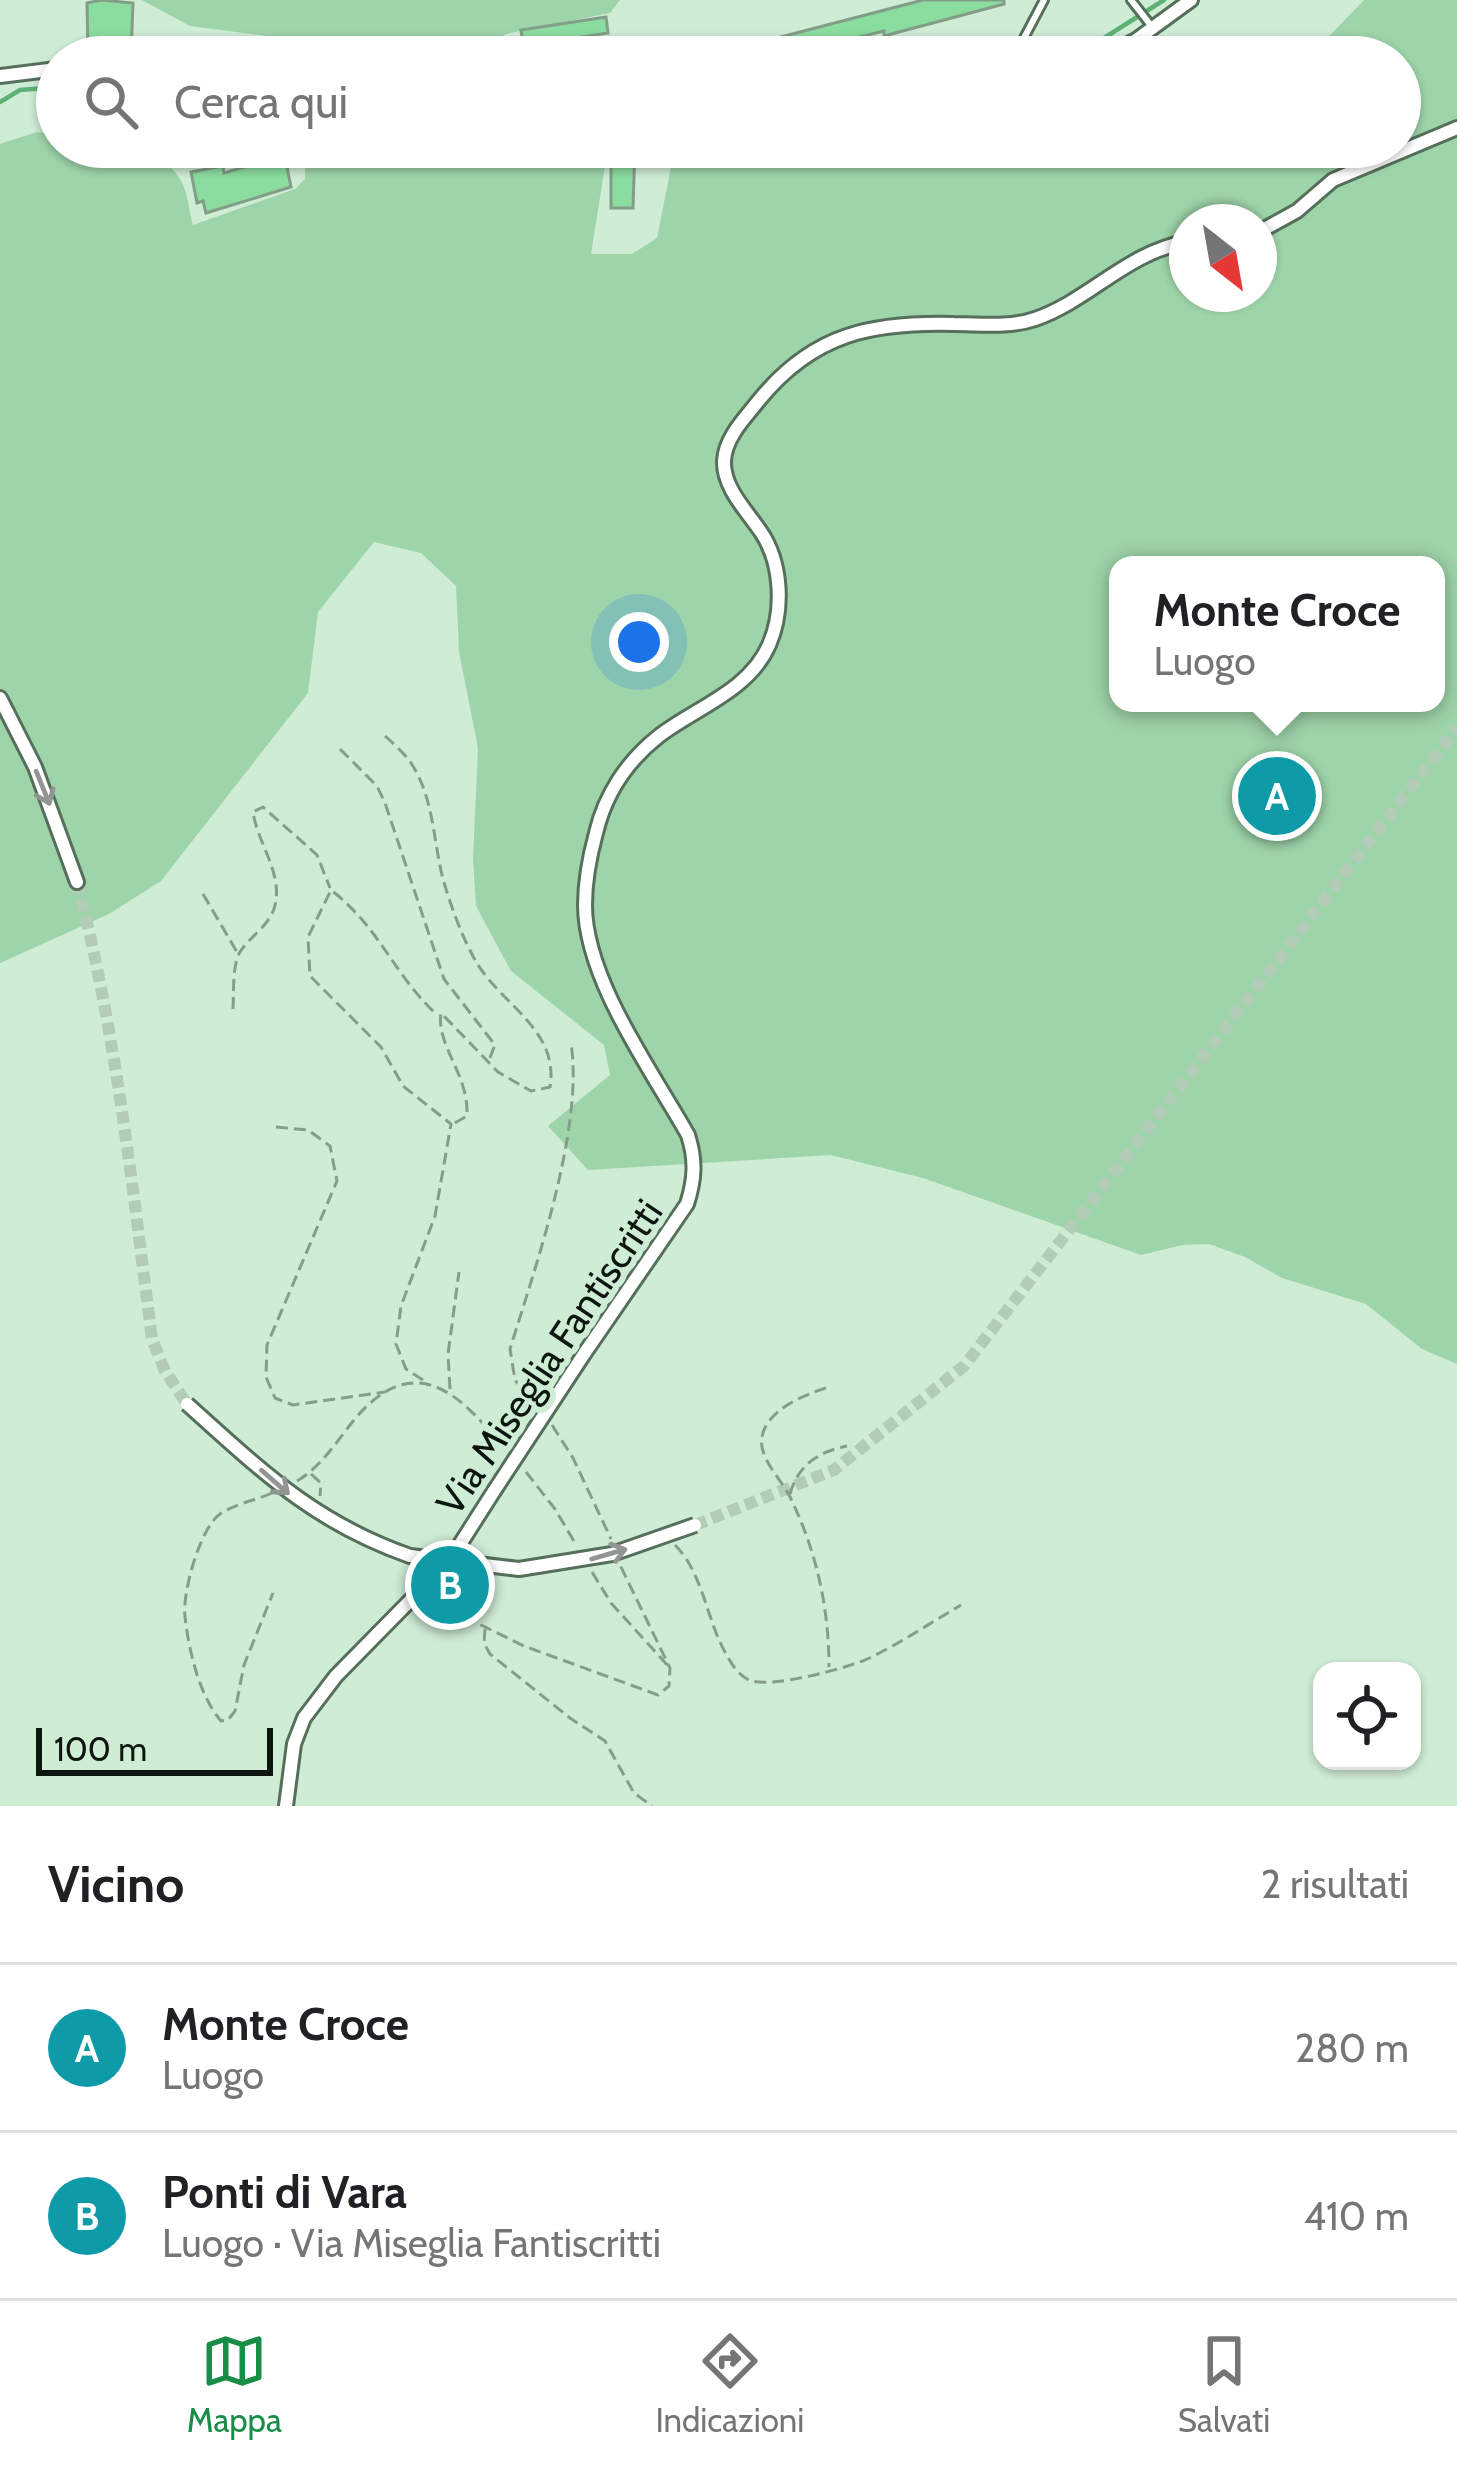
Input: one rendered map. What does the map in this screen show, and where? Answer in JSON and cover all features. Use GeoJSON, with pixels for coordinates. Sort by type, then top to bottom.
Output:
{"type":"FeatureCollection","features":[{"type":"Feature","properties":{"kind":"street"},"geometry":{"type":"LineString","coordinates":[[1133,36],[1191,0]]}},
{"type":"Feature","properties":{"kind":"street"},"geometry":{"type":"LineString","coordinates":[[0,76],[36,72]]}},
{"type":"Feature","properties":{"kind":"street"},"geometry":{"type":"LineString","coordinates":[[1421,143],[1457,128]]}},
{"type":"Feature","properties":{"kind":"street"},"geometry":{"type":"LineString","coordinates":[[1277,222],[1334,179],[1361,168]]}},
{"type":"Feature","properties":{"kind":"street","name":"Via Miseglia Fantiscritti"},"geometry":{"type":"LineString","coordinates":[[286,1806],[294,1744],[304,1718],[336,1676],[450,1559],[687,1204],[693,1186],[688,1135],[616,1006],[594,953],[585,907],[602,808],[632,760],[660,735],[739,683],[770,644],[776,619],[775,562],[765,536],[726,478],[724,460],[730,438],[767,390],[836,339],[885,325],[1001,325],[1031,320],[1061,308],[1134,259],[1169,245]]}},
{"type":"Feature","properties":{"kind":"street"},"geometry":{"type":"LineString","coordinates":[[0,698],[35,767],[76,882]]}},
{"type":"Feature","properties":{"kind":"street"},"geometry":{"type":"LineString","coordinates":[[188,1404],[316,1513],[360,1539],[410,1556],[519,1569],[588,1560],[695,1526]]}},
{"type":"Feature","properties":{"kind":"lane"},"geometry":{"type":"LineString","coordinates":[[1025,36],[1044,0]]}},
{"type":"Feature","properties":{"kind":"lane"},"geometry":{"type":"LineString","coordinates":[[1134,3],[1150,24]]}},
{"type":"Feature","properties":{"kind":"path"},"geometry":{"type":"LineString","coordinates":[[385,736],[410,762],[423,786],[443,877],[478,966],[538,1031],[554,1064],[550,1087],[531,1091],[488,1062],[441,1013],[439,1028],[468,1096],[467,1115],[451,1124]]}},
{"type":"Feature","properties":{"kind":"path"},"geometry":{"type":"LineString","coordinates":[[340,749],[368,775],[386,803],[444,979],[495,1045],[488,1062]]}},
{"type":"Feature","properties":{"kind":"path"},"geometry":{"type":"LineString","coordinates":[[238,954],[260,932],[276,905],[270,857],[256,833],[253,812],[263,806],[317,855],[331,890],[355,908],[387,947],[408,987],[435,1012]]}},
{"type":"Feature","properties":{"kind":"path"},"geometry":{"type":"LineString","coordinates":[[331,890],[308,938],[310,976],[381,1047],[403,1086],[451,1124]]}},
{"type":"Feature","properties":{"kind":"path"},"geometry":{"type":"LineString","coordinates":[[203,894],[238,954],[233,1009]]}},
{"type":"Feature","properties":{"kind":"path"},"geometry":{"type":"LineString","coordinates":[[540,1412],[515,1380],[510,1349],[565,1152],[577,1078],[571,1043]]}},
{"type":"Feature","properties":{"kind":"path"},"geometry":{"type":"LineString","coordinates":[[425,1382],[406,1369],[396,1344],[401,1306],[435,1216],[451,1124]]}},
{"type":"Feature","properties":{"kind":"path"},"geometry":{"type":"LineString","coordinates":[[276,1127],[308,1130],[330,1146],[337,1181],[267,1346],[266,1376],[275,1398],[293,1406],[387,1391]]}},
{"type":"Feature","properties":{"kind":"path"},"geometry":{"type":"LineString","coordinates":[[450,1390],[448,1354],[459,1272]]}},
{"type":"Feature","properties":{"kind":"path"},"geometry":{"type":"LineString","coordinates":[[826,1388],[769,1419],[760,1439],[789,1496],[822,1586],[830,1622],[830,1669]]}},
{"type":"Feature","properties":{"kind":"path"},"geometry":{"type":"LineString","coordinates":[[550,1422],[614,1546]]}},
{"type":"Feature","properties":{"kind":"path"},"geometry":{"type":"LineString","coordinates":[[789,1496],[807,1463],[826,1450],[847,1445]]}},
{"type":"Feature","properties":{"kind":"path"},"geometry":{"type":"LineString","coordinates":[[255,1501],[220,1514],[203,1534],[184,1612],[202,1688],[221,1721],[235,1711],[244,1665],[273,1593]]}},
{"type":"Feature","properties":{"kind":"path"},"geometry":{"type":"LineString","coordinates":[[664,1536],[690,1563],[708,1619],[739,1673],[753,1683],[782,1682],[873,1656],[961,1605]]}},
{"type":"Feature","properties":{"kind":"path"},"geometry":{"type":"LineString","coordinates":[[414,1593],[587,1672],[658,1695],[669,1686],[670,1668],[618,1561]]}},
{"type":"Feature","properties":{"kind":"path"},"geometry":{"type":"LineString","coordinates":[[485,1627],[484,1642],[490,1654],[605,1741],[634,1793],[652,1806]]}},
{"type":"Feature","properties":{"kind":"green space"},"geometry":{"type":"Polygon","coordinates":[[[142,0],[620,0],[610,13],[503,36],[267,36],[190,26],[142,0]]]}},
{"type":"Feature","properties":{"kind":"green space"},"geometry":{"type":"Polygon","coordinates":[[[1364,0],[1457,0],[1457,1364],[1422,1349],[1366,1304],[1282,1278],[1209,1244],[1141,1255],[923,1178],[831,1155],[588,1170],[548,1126],[610,1075],[604,1045],[511,971],[476,906],[478,748],[459,652],[456,586],[421,553],[374,542],[318,612],[308,693],[161,881],[109,914],[0,963],[0,144],[36,132],[36,168],[171,168],[183,184],[193,225],[295,189],[305,179],[305,168],[605,168],[591,254],[632,254],[657,238],[671,168],[1421,168],[1421,36],[1329,36],[1364,0]]]}},
{"type":"Feature","properties":{"kind":"building"},"geometry":{"type":"Polygon","coordinates":[[[923,0],[1004,0],[1004,4],[884,36],[884,31],[864,36],[784,36],[923,0]]]}},
{"type":"Feature","properties":{"kind":"building"},"geometry":{"type":"Polygon","coordinates":[[[87,3],[133,3],[132,36],[88,36],[87,3]]]}},
{"type":"Feature","properties":{"kind":"building"},"geometry":{"type":"Polygon","coordinates":[[[606,17],[608,33],[522,36],[521,30],[606,17]]]}},
{"type":"Feature","properties":{"kind":"building"},"geometry":{"type":"Polygon","coordinates":[[[223,168],[224,173],[241,168],[287,168],[291,187],[206,213],[203,201],[197,203],[191,172],[223,168]]]}},
{"type":"Feature","properties":{"kind":"building"},"geometry":{"type":"Polygon","coordinates":[[[611,168],[634,168],[633,208],[611,208],[611,168]]]}},
{"type":"Feature","properties":{"kind":"waterway"},"geometry":{"type":"LineString","coordinates":[[1107,36],[1164,0]]}},
{"type":"Feature","properties":{"kind":"waterway"},"geometry":{"type":"LineString","coordinates":[[0,102],[20,90],[36,89]]}},
{"type":"Feature","properties":{"kind":"tunnel"},"geometry":{"type":"LineString","coordinates":[[695,1525],[834,1470],[964,1366],[1457,728]]}},
{"type":"Feature","properties":{"kind":"tunnel"},"geometry":{"type":"LineString","coordinates":[[77,882],[113,1052],[152,1339],[165,1371],[187,1404]]}},
{"type":"Feature","properties":{"kind":"place","name":"Monte Croce"},"geometry":{"type":"Point","coordinates":[1277,796]}},
{"type":"Feature","properties":{"kind":"place","name":"Ponti di Vara"},"geometry":{"type":"Point","coordinates":[450,1585]}}]}
